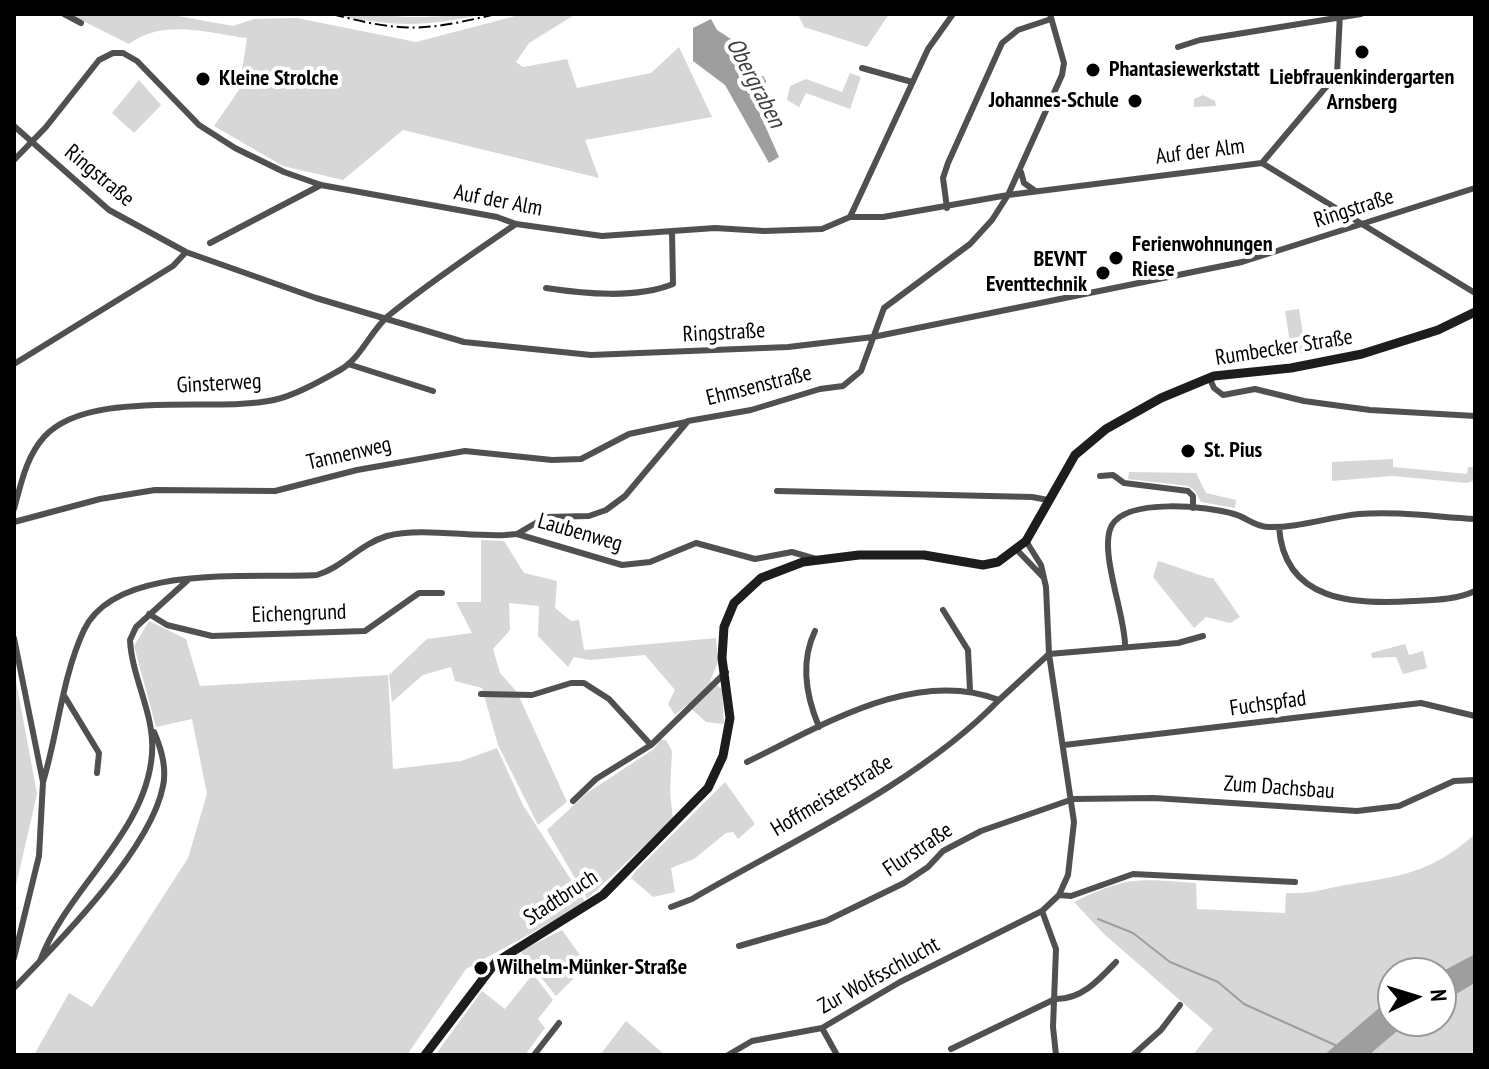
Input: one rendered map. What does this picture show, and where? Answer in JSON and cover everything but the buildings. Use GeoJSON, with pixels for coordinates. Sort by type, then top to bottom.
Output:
{"type":"FeatureCollection","features":[{"type":"Feature","properties":{"kind":"street"},"geometry":{"type":"LineString","coordinates":[[64,14],[81,23]]}},
{"type":"Feature","properties":{"kind":"street"},"geometry":{"type":"LineString","coordinates":[[850,217],[935,36],[953,14]]}},
{"type":"Feature","properties":{"kind":"street"},"geometry":{"type":"LineString","coordinates":[[1178,47],[1200,40],[1361,14]]}},
{"type":"Feature","properties":{"kind":"street"},"geometry":{"type":"LineString","coordinates":[[947,208],[943,178],[1002,43],[1018,30],[1051,16]]}},
{"type":"Feature","properties":{"kind":"street","name":"Ehmsenstraße"},"geometry":{"type":"LineString","coordinates":[[43,782],[78,644],[97,610],[143,588],[189,579],[317,575],[333,570],[370,544],[388,536],[517,534],[542,518],[589,516],[614,505],[688,421],[751,410],[820,389],[843,386],[854,379],[884,308],[894,297],[970,244],[1008,195],[1064,63],[1051,16]]}},
{"type":"Feature","properties":{"kind":"street"},"geometry":{"type":"LineString","coordinates":[[1262,163],[1337,74],[1340,16]]}},
{"type":"Feature","properties":{"kind":"street","name":"Auf der Alm"},"geometry":{"type":"LineString","coordinates":[[30,140],[46,127],[99,60],[113,53],[123,53],[137,61],[185,112],[221,140],[284,172],[321,185],[497,217],[516,224],[602,236],[672,231],[822,229],[850,217],[883,217],[1008,195],[1262,163],[1475,293]]}},
{"type":"Feature","properties":{"kind":"street"},"geometry":{"type":"LineString","coordinates":[[862,68],[912,82]]}},
{"type":"Feature","properties":{"kind":"street","name":"Ringstraße"},"geometry":{"type":"LineString","coordinates":[[14,126],[109,210],[186,252],[385,319],[485,346],[610,356],[813,346],[873,337],[1242,262],[1475,188]]}},
{"type":"Feature","properties":{"kind":"street"},"geometry":{"type":"LineString","coordinates":[[14,160],[30,140]]}},
{"type":"Feature","properties":{"kind":"street"},"geometry":{"type":"LineString","coordinates":[[1021,167],[1024,183],[1038,191]]}},
{"type":"Feature","properties":{"kind":"street"},"geometry":{"type":"LineString","coordinates":[[210,243],[321,185]]}},
{"type":"Feature","properties":{"kind":"street","name":"Ginsterweg"},"geometry":{"type":"LineString","coordinates":[[14,509],[27,465],[37,446],[58,425],[77,417],[164,405],[273,400],[348,364],[385,319],[516,224]]}},
{"type":"Feature","properties":{"kind":"street"},"geometry":{"type":"LineString","coordinates":[[546,288],[579,293],[618,292],[660,289],[673,284],[672,231]]}},
{"type":"Feature","properties":{"kind":"street"},"geometry":{"type":"LineString","coordinates":[[14,364],[173,266],[186,252]]}},
{"type":"Feature","properties":{"kind":"street","name":"Rumbecker Straße"},"geometry":{"type":"LineString","coordinates":[[1018,551],[1065,467],[1096,436],[1161,398],[1209,377],[1301,367],[1362,354],[1438,330],[1475,312]]}},
{"type":"Feature","properties":{"kind":"street"},"geometry":{"type":"LineString","coordinates":[[348,364],[433,391]]}},
{"type":"Feature","properties":{"kind":"street"},"geometry":{"type":"LineString","coordinates":[[1209,377],[1214,388],[1223,395],[1255,389],[1304,401],[1370,410],[1475,416]]}},
{"type":"Feature","properties":{"kind":"street","name":"Tannenweg"},"geometry":{"type":"LineString","coordinates":[[14,522],[100,499],[155,490],[275,491],[397,461],[465,451],[552,460],[581,459],[629,434],[688,421]]}},
{"type":"Feature","properties":{"kind":"street"},"geometry":{"type":"LineString","coordinates":[[1100,476],[1113,475],[1124,483],[1188,491],[1193,496],[1193,508]]}},
{"type":"Feature","properties":{"kind":"street"},"geometry":{"type":"LineString","coordinates":[[777,491],[1032,497],[1048,500]]}},
{"type":"Feature","properties":{"kind":"street"},"geometry":{"type":"LineString","coordinates":[[1125,645],[1124,618],[1109,557],[1110,528],[1127,512],[1193,508],[1234,514],[1261,527],[1363,514],[1475,519]]}},
{"type":"Feature","properties":{"kind":"street"},"geometry":{"type":"LineString","coordinates":[[1279,527],[1283,550],[1294,569],[1325,596],[1347,601],[1393,602],[1452,598],[1475,591]]}},
{"type":"Feature","properties":{"kind":"street","name":"Laubenweg"},"geometry":{"type":"LineString","coordinates":[[517,534],[622,565],[650,562],[696,543],[755,559],[792,552],[816,559]]}},
{"type":"Feature","properties":{"kind":"street"},"geometry":{"type":"LineString","coordinates":[[1026,541],[1038,558],[1043,577],[1049,654],[1073,799],[1073,854],[1059,895],[1071,896],[1133,874],[1295,882]]}},
{"type":"Feature","properties":{"kind":"street"},"geometry":{"type":"LineString","coordinates":[[573,801],[596,779],[651,745],[726,672],[724,627],[734,603],[771,572],[816,559],[898,553],[983,565],[1018,551],[1043,577]]}},
{"type":"Feature","properties":{"kind":"street"},"geometry":{"type":"LineString","coordinates":[[14,988],[135,846],[153,815],[163,786],[164,769],[130,640],[132,633],[149,614],[189,579]]}},
{"type":"Feature","properties":{"kind":"street","name":"Eichengrund"},"geometry":{"type":"LineString","coordinates":[[149,614],[167,625],[212,636],[365,631],[419,593],[442,593]]}},
{"type":"Feature","properties":{"kind":"street"},"geometry":{"type":"LineString","coordinates":[[943,610],[968,650],[970,690]]}},
{"type":"Feature","properties":{"kind":"street"},"geometry":{"type":"LineString","coordinates":[[815,631],[809,644],[805,669],[819,727]]}},
{"type":"Feature","properties":{"kind":"street"},"geometry":{"type":"LineString","coordinates":[[747,762],[861,708],[902,697],[948,688],[970,690],[999,700],[1049,654],[1125,645],[1178,643],[1203,636]]}},
{"type":"Feature","properties":{"kind":"street"},"geometry":{"type":"LineString","coordinates":[[14,638],[43,782],[39,856],[14,958]]}},
{"type":"Feature","properties":{"kind":"street","name":"Stadtbruch"},"geometry":{"type":"LineString","coordinates":[[425,1055],[496,962],[603,895],[694,805],[717,770],[730,718],[726,672]]}},
{"type":"Feature","properties":{"kind":"street"},"geometry":{"type":"LineString","coordinates":[[481,694],[532,695],[571,683],[584,683],[609,699],[651,745]]}},
{"type":"Feature","properties":{"kind":"street"},"geometry":{"type":"LineString","coordinates":[[65,697],[99,753],[97,773]]}},
{"type":"Feature","properties":{"kind":"street","name":"Hoffmeisterstraße"},"geometry":{"type":"LineString","coordinates":[[671,907],[692,899],[888,786],[947,746],[999,700]]}},
{"type":"Feature","properties":{"kind":"street","name":"Fuchspfad"},"geometry":{"type":"LineString","coordinates":[[1064,745],[1421,703],[1475,716]]}},
{"type":"Feature","properties":{"kind":"street"},"geometry":{"type":"LineString","coordinates":[[40,961],[52,929],[141,798],[152,756],[152,729]]}},
{"type":"Feature","properties":{"kind":"street","name":"Zum Dachsbau"},"geometry":{"type":"LineString","coordinates":[[1073,799],[1154,798],[1357,811],[1399,806],[1454,781],[1475,780]]}},
{"type":"Feature","properties":{"kind":"street","name":"Flurstraße"},"geometry":{"type":"LineString","coordinates":[[739,946],[838,915],[904,883],[928,867],[943,851],[981,831],[1073,799]]}},
{"type":"Feature","properties":{"kind":"street","name":"Zur Wolfsschlucht"},"geometry":{"type":"LineString","coordinates":[[728,1055],[752,1041],[822,1028],[900,982],[1042,911],[1059,895]]}},
{"type":"Feature","properties":{"kind":"street"},"geometry":{"type":"LineString","coordinates":[[1042,911],[1056,949],[1056,1055]]}},
{"type":"Feature","properties":{"kind":"street"},"geometry":{"type":"LineString","coordinates":[[951,1049],[1055,999],[1067,999],[1092,986],[1116,962]]}},
{"type":"Feature","properties":{"kind":"street"},"geometry":{"type":"LineString","coordinates":[[1133,1055],[1180,1005]]}},
{"type":"Feature","properties":{"kind":"street"},"geometry":{"type":"LineString","coordinates":[[534,1055],[559,1023]]}},
{"type":"Feature","properties":{"kind":"street"},"geometry":{"type":"LineString","coordinates":[[822,1028],[837,1055]]}},
{"type":"Feature","properties":{"kind":"shaded area"},"geometry":{"type":"Polygon","coordinates":[[[69,14],[167,14],[233,26],[254,19],[297,18],[416,42],[523,14],[576,14],[529,43],[516,62],[523,67],[567,59],[577,88],[651,73],[679,47],[712,117],[585,140],[599,178],[403,130],[343,180],[283,166],[214,126],[239,90],[247,38],[171,29],[142,36],[129,44],[69,14]]]}},
{"type":"Feature","properties":{"kind":"shaded area"},"geometry":{"type":"Polygon","coordinates":[[[484,14],[442,22],[407,24],[330,15],[421,17],[484,14]]]}},
{"type":"Feature","properties":{"kind":"shaded area"},"geometry":{"type":"Polygon","coordinates":[[[798,14],[889,14],[867,47],[804,27],[798,14]]]}},
{"type":"Feature","properties":{"kind":"shaded area"},"geometry":{"type":"Polygon","coordinates":[[[850,73],[861,77],[850,109],[806,93],[799,107],[787,100],[790,86],[806,79],[842,92],[850,73]]]}},
{"type":"Feature","properties":{"kind":"shaded area"},"geometry":{"type":"Polygon","coordinates":[[[139,80],[161,105],[134,133],[112,113],[139,80]]]}},
{"type":"Feature","properties":{"kind":"shaded area"},"geometry":{"type":"Polygon","coordinates":[[[1203,95],[1215,101],[1216,106],[1194,107],[1194,99],[1203,95]]]}},
{"type":"Feature","properties":{"kind":"shaded area"},"geometry":{"type":"Polygon","coordinates":[[[1299,309],[1306,353],[1292,355],[1285,311],[1299,309]]]}},
{"type":"Feature","properties":{"kind":"shaded area"},"geometry":{"type":"Polygon","coordinates":[[[1393,459],[1393,467],[1467,474],[1468,467],[1475,467],[1475,480],[1467,483],[1392,476],[1332,481],[1332,462],[1393,459]]]}},
{"type":"Feature","properties":{"kind":"shaded area"},"geometry":{"type":"Polygon","coordinates":[[[1129,472],[1196,473],[1206,493],[1236,500],[1235,508],[1201,502],[1188,486],[1128,479],[1129,472]]]}},
{"type":"Feature","properties":{"kind":"shaded area"},"geometry":{"type":"Polygon","coordinates":[[[481,540],[504,541],[524,573],[557,581],[555,608],[571,621],[579,620],[584,650],[716,638],[718,662],[710,681],[722,689],[724,724],[706,722],[687,705],[675,715],[668,704],[675,690],[645,655],[590,660],[574,657],[568,667],[538,636],[539,606],[509,603],[510,630],[493,649],[500,673],[517,692],[567,802],[538,825],[498,745],[482,688],[455,681],[451,667],[423,675],[392,702],[389,675],[427,639],[472,633],[456,602],[481,602],[481,540]]]}},
{"type":"Feature","properties":{"kind":"shaded area"},"geometry":{"type":"Polygon","coordinates":[[[1158,561],[1213,578],[1240,617],[1230,623],[1206,617],[1194,628],[1153,577],[1158,561]]]}},
{"type":"Feature","properties":{"kind":"shaded area"},"geometry":{"type":"Polygon","coordinates":[[[149,621],[186,639],[200,686],[388,675],[393,769],[461,761],[497,748],[523,805],[586,903],[466,969],[407,1055],[34,1055],[69,993],[92,1007],[188,858],[207,794],[192,719],[156,727],[134,646],[149,621]]]}},
{"type":"Feature","properties":{"kind":"shaded area"},"geometry":{"type":"Polygon","coordinates":[[[1405,644],[1409,655],[1423,651],[1427,668],[1403,674],[1396,657],[1372,658],[1371,653],[1405,644]]]}},
{"type":"Feature","properties":{"kind":"shaded area"},"geometry":{"type":"Polygon","coordinates":[[[14,670],[37,794],[14,894],[14,670]]]}},
{"type":"Feature","properties":{"kind":"shaded area"},"geometry":{"type":"Polygon","coordinates":[[[660,740],[666,740],[672,751],[670,792],[673,819],[587,899],[547,830],[587,793],[654,749],[660,740]]]}},
{"type":"Feature","properties":{"kind":"shaded area"},"geometry":{"type":"Polygon","coordinates":[[[725,782],[755,824],[738,839],[733,832],[726,833],[694,859],[671,868],[675,892],[653,897],[631,878],[725,782]]]}},
{"type":"Feature","properties":{"kind":"shaded area"},"geometry":{"type":"Polygon","coordinates":[[[1475,834],[1475,954],[1457,964],[1457,957],[1377,957],[1377,1010],[1324,1055],[1193,1055],[1213,1029],[1104,934],[1074,902],[1121,884],[1160,881],[1196,883],[1197,909],[1285,913],[1286,893],[1311,892],[1393,877],[1425,867],[1475,834]]]}},
{"type":"Feature","properties":{"kind":"shaded area"},"geometry":{"type":"Polygon","coordinates":[[[562,930],[587,965],[556,996],[520,951],[562,930]]]}},
{"type":"Feature","properties":{"kind":"shaded area"},"geometry":{"type":"Polygon","coordinates":[[[533,974],[553,1000],[538,1019],[545,1028],[525,1055],[435,1055],[482,991],[505,1009],[533,974]]]}},
{"type":"Feature","properties":{"kind":"shaded area"},"geometry":{"type":"Polygon","coordinates":[[[1475,983],[1475,1055],[1369,1055],[1390,1037],[1457,1037],[1457,994],[1475,983]]]}},
{"type":"Feature","properties":{"kind":"shaded area"},"geometry":{"type":"Polygon","coordinates":[[[626,1021],[665,1055],[600,1055],[626,1021]]]}},
{"type":"Feature","properties":{"kind":"water","name":"Obergraben"},"geometry":{"type":"Polygon","coordinates":[[[711,19],[717,30],[737,43],[739,76],[744,87],[755,76],[763,76],[766,81],[759,112],[779,157],[769,163],[725,85],[693,61],[693,28],[711,19]]]}},
{"type":"Feature","properties":{"kind":"water"},"geometry":{"type":"Polygon","coordinates":[[[1475,954],[1475,983],[1457,994],[1457,964],[1475,954]]]}},
{"type":"Feature","properties":{"kind":"water"},"geometry":{"type":"Polygon","coordinates":[[[1377,1010],[1377,1037],[1390,1037],[1369,1055],[1324,1055],[1377,1010]]]}},
{"type":"Feature","properties":{"kind":"waterway"},"geometry":{"type":"LineString","coordinates":[[1098,919],[1133,933],[1170,962],[1218,982],[1244,1004],[1335,1045]]}},
{"type":"Feature","properties":{"kind":"railway"},"geometry":{"type":"LineString","coordinates":[[332,14],[414,28],[496,14]]}},
{"type":"Feature","properties":{"kind":"place","name":"Liebfrauenkindergarten Arnsberg"},"geometry":{"type":"Point","coordinates":[1362,52]}},
{"type":"Feature","properties":{"kind":"place","name":"Phantasiewerkstatt"},"geometry":{"type":"Point","coordinates":[1093,70]}},
{"type":"Feature","properties":{"kind":"place","name":"Kleine Strolche"},"geometry":{"type":"Point","coordinates":[203,79]}},
{"type":"Feature","properties":{"kind":"place","name":"Johannes-Schule"},"geometry":{"type":"Point","coordinates":[1135,101]}},
{"type":"Feature","properties":{"kind":"place","name":"Ferienwohnungen Riese"},"geometry":{"type":"Point","coordinates":[1116,258]}},
{"type":"Feature","properties":{"kind":"place","name":"BEVNT Eventtechnik"},"geometry":{"type":"Point","coordinates":[1103,273]}},
{"type":"Feature","properties":{"kind":"place","name":"St. Pius"},"geometry":{"type":"Point","coordinates":[1188,451]}},
{"type":"Feature","properties":{"kind":"place","name":"Wilhelm-Münker-Straße"},"geometry":{"type":"Point","coordinates":[481,968]}}]}
